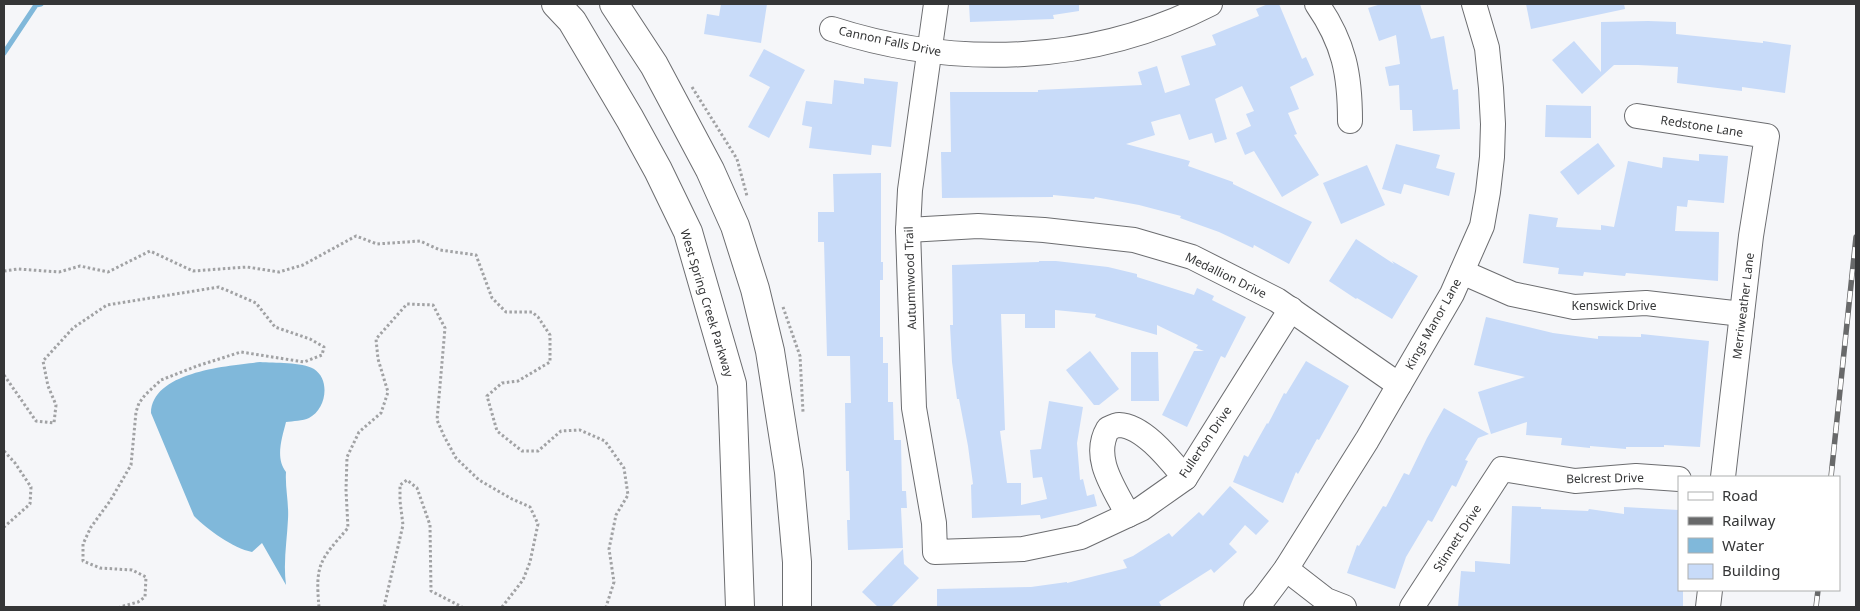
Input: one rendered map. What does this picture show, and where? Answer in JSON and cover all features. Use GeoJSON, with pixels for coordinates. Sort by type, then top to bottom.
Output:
{"type":"FeatureCollection","features":[{"type":"Feature","properties":{"kind":"main road","name":"West Spring Creek Parkway"},"geometry":{"type":"LineString","coordinates":[[556,4],[572,21],[630,119],[658,170],[688,232],[732,384],[740,607]]}},
{"type":"Feature","properties":{"kind":"main road"},"geometry":{"type":"LineString","coordinates":[[614,4],[654,65],[710,170],[735,226],[755,289],[770,351],[789,472],[797,562],[797,607]]}},
{"type":"Feature","properties":{"kind":"street","name":"Autumnwood Trail"},"geometry":{"type":"LineString","coordinates":[[935,552],[934,523],[914,408],[908,230],[910,190],[936,4]]}},
{"type":"Feature","properties":{"kind":"street","name":"Cannon Falls Drive"},"geometry":{"type":"LineString","coordinates":[[832,29],[852,36],[929,51],[1009,56],[1063,51],[1100,44],[1174,20],[1210,4]]}},
{"type":"Feature","properties":{"kind":"street"},"geometry":{"type":"LineString","coordinates":[[1317,4],[1331,25],[1346,62],[1350,93],[1350,121]]}},
{"type":"Feature","properties":{"kind":"street","name":"Kings Manor Lane"},"geometry":{"type":"LineString","coordinates":[[1256,607],[1286,569],[1367,440],[1452,294],[1482,226],[1492,157],[1491,88],[1487,48],[1474,4]]}},
{"type":"Feature","properties":{"kind":"street","name":"Redstone Lane"},"geometry":{"type":"LineString","coordinates":[[1637,116],[1767,136]]}},
{"type":"Feature","properties":{"kind":"street","name":"Merriweather Lane"},"geometry":{"type":"LineString","coordinates":[[1723,476],[1751,236],[1767,136]]}},
{"type":"Feature","properties":{"kind":"street","name":"Medallion Drive"},"geometry":{"type":"LineString","coordinates":[[908,230],[978,226],[1044,230],[1134,240],[1192,257],[1278,300],[1399,385]]}},
{"type":"Feature","properties":{"kind":"street","name":"Kenswick Drive"},"geometry":{"type":"LineString","coordinates":[[1462,272],[1512,294],[1574,307],[1646,303],[1742,314]]}},
{"type":"Feature","properties":{"kind":"street","name":"Fullerton Drive"},"geometry":{"type":"LineString","coordinates":[[935,552],[1023,549],[1081,537],[1142,509],[1185,478],[1291,310]]}},
{"type":"Feature","properties":{"kind":"street"},"geometry":{"type":"LineString","coordinates":[[1128,515],[1104,467],[1101,444],[1108,429],[1118,425],[1129,427],[1156,444],[1185,478]]}},
{"type":"Feature","properties":{"kind":"street","name":"Belcrest Drive"},"geometry":{"type":"LineString","coordinates":[[1502,470],[1575,480],[1636,476],[1678,479]]}},
{"type":"Feature","properties":{"kind":"street","name":"Stinnett Drive"},"geometry":{"type":"LineString","coordinates":[[1412,607],[1502,470]]}},
{"type":"Feature","properties":{"kind":"street"},"geometry":{"type":"LineString","coordinates":[[1286,569],[1326,600],[1344,607]]}},
{"type":"Feature","properties":{"kind":"street"},"geometry":{"type":"LineString","coordinates":[[1708,607],[1710,591]]}},
{"type":"Feature","properties":{"kind":"path"},"geometry":{"type":"LineString","coordinates":[[4,271],[18,269],[59,272],[80,266],[108,272],[150,251],[193,271],[247,267],[279,272],[303,265],[356,236],[378,244],[420,241],[440,250],[476,254],[492,298],[506,312],[532,312],[538,317],[550,335],[550,362],[518,381],[502,383],[487,396],[497,432],[522,451],[538,451],[560,432],[580,430],[605,441],[624,468],[628,495],[616,515],[609,549],[614,582],[606,607]]}},
{"type":"Feature","properties":{"kind":"path"},"geometry":{"type":"LineString","coordinates":[[4,375],[36,421],[54,423],[56,405],[48,386],[43,361],[73,328],[107,305],[219,286],[256,303],[275,328],[310,339],[324,347],[322,355],[304,362],[241,352],[161,380],[139,403],[136,412],[131,465],[110,501],[91,527],[83,544],[83,560],[100,568],[132,570],[146,577],[145,597],[138,602],[120,607]]}},
{"type":"Feature","properties":{"kind":"path"},"geometry":{"type":"LineString","coordinates":[[319,607],[317,576],[324,555],[348,528],[347,457],[358,432],[381,413],[388,392],[378,359],[376,338],[407,304],[426,304],[433,305],[445,328],[437,420],[444,436],[456,458],[479,480],[530,507],[538,524],[530,562],[523,580],[502,607]]}},
{"type":"Feature","properties":{"kind":"path"},"geometry":{"type":"LineString","coordinates":[[4,451],[15,463],[31,487],[30,504],[4,527]]}},
{"type":"Feature","properties":{"kind":"path"},"geometry":{"type":"LineString","coordinates":[[384,607],[403,525],[400,485],[407,480],[417,488],[430,525],[431,591],[462,607]]}},
{"type":"Feature","properties":{"kind":"water"},"geometry":{"type":"Polygon","coordinates":[[[260,362],[295,364],[309,367],[319,374],[323,380],[324,387],[323,402],[319,409],[307,419],[286,422],[281,441],[280,454],[286,472],[288,513],[285,560],[286,585],[262,543],[252,552],[237,547],[221,538],[194,516],[151,413],[155,399],[164,388],[178,379],[212,369],[260,362]]]}},
{"type":"Feature","properties":{"kind":"building"},"geometry":{"type":"Polygon","coordinates":[[[721,4],[767,4],[761,43],[704,34],[707,14],[719,16],[721,4]]]}},
{"type":"Feature","properties":{"kind":"building"},"geometry":{"type":"Polygon","coordinates":[[[969,4],[1079,4],[1079,11],[1053,15],[1054,19],[970,22],[969,4]]]}},
{"type":"Feature","properties":{"kind":"building"},"geometry":{"type":"Polygon","coordinates":[[[1268,4],[1279,4],[1302,59],[1306,57],[1314,75],[1290,87],[1299,109],[1288,113],[1297,134],[1294,135],[1319,175],[1282,197],[1254,151],[1245,155],[1236,133],[1251,126],[1246,114],[1254,111],[1242,86],[1215,99],[1227,139],[1215,143],[1212,133],[1189,140],[1180,114],[1151,122],[1155,135],[1126,144],[1190,161],[1188,166],[1233,182],[1233,184],[1312,222],[1289,264],[1254,245],[1253,248],[1219,232],[1180,218],[1181,216],[1139,205],[1095,197],[1094,199],[1053,195],[1053,197],[942,198],[941,152],[951,152],[950,92],[1038,92],[1038,90],[1142,85],[1138,72],[1157,66],[1165,93],[1190,85],[1181,56],[1216,45],[1212,35],[1259,16],[1256,9],[1268,4]]]}},
{"type":"Feature","properties":{"kind":"building"},"geometry":{"type":"Polygon","coordinates":[[[1381,4],[1420,4],[1431,39],[1444,36],[1453,90],[1458,89],[1460,129],[1413,131],[1412,110],[1400,110],[1399,85],[1389,86],[1385,67],[1400,64],[1396,35],[1379,41],[1368,8],[1381,4]]]}},
{"type":"Feature","properties":{"kind":"building"},"geometry":{"type":"Polygon","coordinates":[[[1526,4],[1624,4],[1625,9],[1531,29],[1526,4]]]}},
{"type":"Feature","properties":{"kind":"building"},"geometry":{"type":"Polygon","coordinates":[[[1601,22],[1676,22],[1676,34],[1791,45],[1785,93],[1742,87],[1742,91],[1677,83],[1678,67],[1614,65],[1582,94],[1552,60],[1574,41],[1601,72],[1601,22]]]}},
{"type":"Feature","properties":{"kind":"building"},"geometry":{"type":"Polygon","coordinates":[[[764,49],[805,70],[769,138],[748,127],[770,87],[749,76],[764,49]]]}},
{"type":"Feature","properties":{"kind":"building"},"geometry":{"type":"Polygon","coordinates":[[[864,78],[898,82],[891,147],[872,145],[871,155],[809,148],[812,127],[802,125],[806,101],[832,104],[834,80],[864,84],[864,78]]]}},
{"type":"Feature","properties":{"kind":"building"},"geometry":{"type":"Polygon","coordinates":[[[1546,105],[1591,106],[1591,138],[1545,137],[1546,105]]]}},
{"type":"Feature","properties":{"kind":"building"},"geometry":{"type":"Polygon","coordinates":[[[1598,143],[1615,166],[1578,195],[1560,172],[1598,143]]]}},
{"type":"Feature","properties":{"kind":"building"},"geometry":{"type":"Polygon","coordinates":[[[1396,144],[1440,155],[1436,168],[1455,173],[1449,196],[1404,184],[1401,194],[1382,189],[1396,144]]]}},
{"type":"Feature","properties":{"kind":"building"},"geometry":{"type":"Polygon","coordinates":[[[1699,154],[1728,156],[1724,203],[1688,200],[1687,207],[1677,206],[1675,231],[1719,232],[1718,281],[1626,273],[1625,276],[1584,272],[1583,276],[1558,274],[1559,268],[1523,263],[1529,214],[1558,218],[1556,227],[1601,230],[1601,225],[1614,227],[1628,161],[1662,168],[1663,157],[1699,161],[1699,154]]]}},
{"type":"Feature","properties":{"kind":"building"},"geometry":{"type":"Polygon","coordinates":[[[1367,165],[1385,205],[1341,224],[1323,183],[1367,165]]]}},
{"type":"Feature","properties":{"kind":"building"},"geometry":{"type":"Polygon","coordinates":[[[881,173],[881,262],[883,262],[883,280],[880,280],[880,337],[883,337],[883,363],[888,363],[888,402],[893,402],[894,440],[901,440],[902,491],[906,491],[907,508],[901,508],[903,548],[848,550],[847,520],[850,520],[849,471],[846,471],[845,403],[851,403],[850,356],[827,356],[824,242],[818,242],[818,212],[834,212],[833,174],[881,173]]]}},
{"type":"Feature","properties":{"kind":"building"},"geometry":{"type":"Polygon","coordinates":[[[1356,239],[1394,264],[1392,261],[1418,276],[1392,319],[1329,281],[1356,239]]]}},
{"type":"Feature","properties":{"kind":"building"},"geometry":{"type":"Polygon","coordinates":[[[1039,261],[1108,267],[1137,274],[1137,277],[1194,295],[1197,288],[1214,296],[1212,300],[1246,317],[1225,358],[1221,356],[1187,427],[1162,415],[1194,351],[1204,351],[1196,348],[1198,345],[1157,325],[1157,335],[1095,317],[1096,314],[1055,310],[1055,328],[1025,328],[1025,314],[1001,314],[1005,430],[1000,431],[1007,483],[1021,483],[1021,505],[1047,499],[1042,477],[1033,478],[1030,450],[1041,449],[1049,401],[1083,407],[1077,443],[1080,480],[1083,479],[1087,496],[1094,494],[1097,506],[1041,519],[1040,515],[972,518],[971,485],[973,484],[968,446],[959,399],[957,399],[952,362],[950,325],[953,325],[952,265],[1039,261]]]}},
{"type":"Feature","properties":{"kind":"building"},"geometry":{"type":"Polygon","coordinates":[[[1486,317],[1553,333],[1598,339],[1598,336],[1641,337],[1641,334],[1709,341],[1700,447],[1664,445],[1664,447],[1626,447],[1626,449],[1561,445],[1562,438],[1526,435],[1527,422],[1491,434],[1478,392],[1525,377],[1474,365],[1486,317]]]}},
{"type":"Feature","properties":{"kind":"building"},"geometry":{"type":"Polygon","coordinates":[[[1090,351],[1119,389],[1099,405],[1094,405],[1066,370],[1090,351]]]}},
{"type":"Feature","properties":{"kind":"building"},"geometry":{"type":"Polygon","coordinates":[[[1131,352],[1158,352],[1159,401],[1131,401],[1131,352]]]}},
{"type":"Feature","properties":{"kind":"building"},"geometry":{"type":"Polygon","coordinates":[[[1306,361],[1349,386],[1298,474],[1296,472],[1283,503],[1233,482],[1244,455],[1248,457],[1284,393],[1286,394],[1306,361]]]}},
{"type":"Feature","properties":{"kind":"building"},"geometry":{"type":"Polygon","coordinates":[[[1444,408],[1489,434],[1478,438],[1465,460],[1468,461],[1456,487],[1452,485],[1432,522],[1428,520],[1406,557],[1395,589],[1347,573],[1357,545],[1359,546],[1383,506],[1386,507],[1404,473],[1409,475],[1444,408]]]}},
{"type":"Feature","properties":{"kind":"building"},"geometry":{"type":"Polygon","coordinates":[[[1230,486],[1269,521],[1256,535],[1245,525],[1229,544],[1237,552],[1214,573],[1211,569],[1159,602],[1162,607],[937,607],[937,589],[1031,587],[1067,583],[1127,568],[1123,560],[1133,556],[1169,533],[1172,537],[1199,512],[1203,516],[1230,486]]]}},
{"type":"Feature","properties":{"kind":"building"},"geometry":{"type":"Polygon","coordinates":[[[1512,506],[1588,511],[1589,509],[1624,514],[1624,507],[1678,510],[1678,591],[1683,591],[1683,607],[1458,607],[1461,571],[1475,572],[1475,561],[1510,564],[1512,506]]]}},
{"type":"Feature","properties":{"kind":"building"},"geometry":{"type":"Polygon","coordinates":[[[903,549],[904,564],[919,578],[891,607],[878,607],[862,592],[903,549]]]}},
{"type":"Feature","properties":{"kind":"waterway"},"geometry":{"type":"LineString","coordinates":[[4,53],[36,5],[41,4]]}},
{"type":"Feature","properties":{"kind":"railway"},"geometry":{"type":"LineString","coordinates":[[1831,476],[1856,237]]}},
{"type":"Feature","properties":{"kind":"railway"},"geometry":{"type":"LineString","coordinates":[[1816,607],[1818,591]]}}]}
